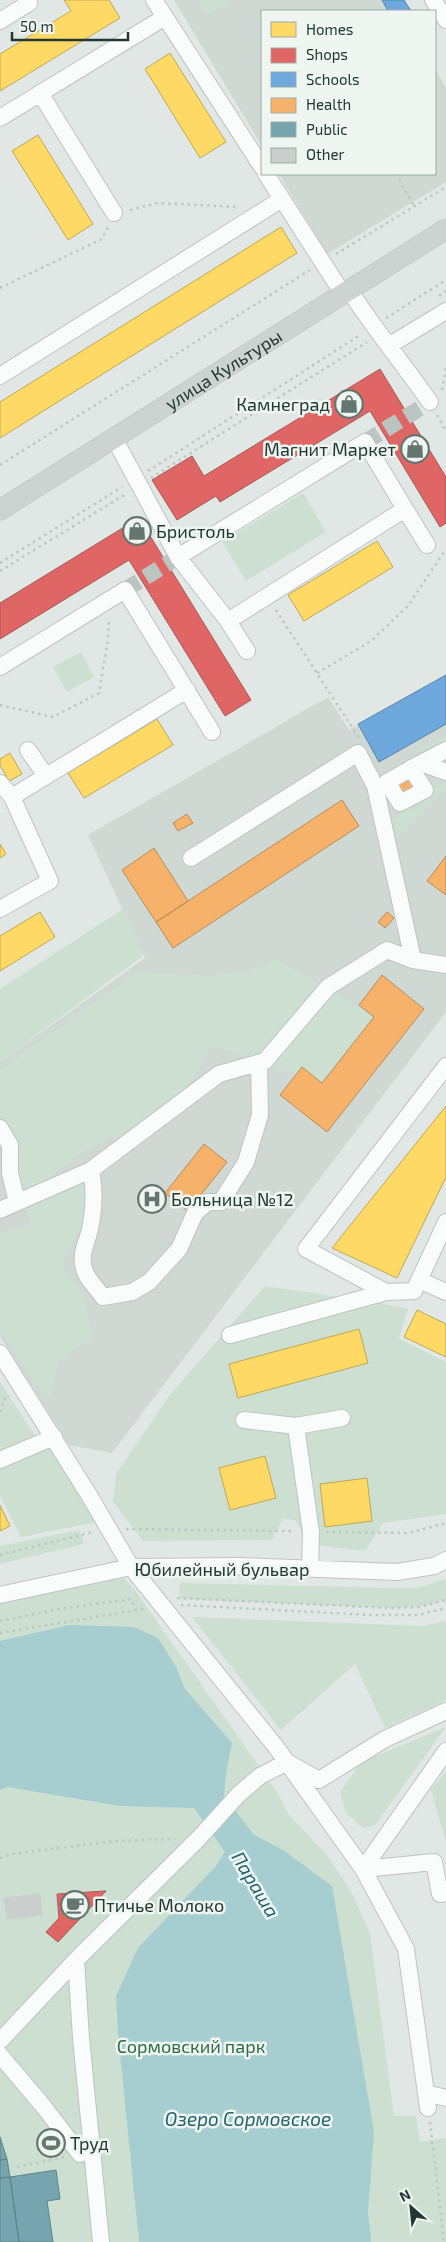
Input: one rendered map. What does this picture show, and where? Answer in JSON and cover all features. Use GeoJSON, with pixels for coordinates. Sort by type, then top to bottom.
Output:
{"type":"FeatureCollection","features":[{"type":"Feature","properties":{"kind":"main road","name":"улица Культуры"},"geometry":{"type":"LineString","coordinates":[[0,510],[446,229]]}},
{"type":"Feature","properties":{"kind":"street"},"geometry":{"type":"LineString","coordinates":[[0,21],[29,3],[28,0]]}},
{"type":"Feature","properties":{"kind":"street"},"geometry":{"type":"LineString","coordinates":[[154,0],[261,165]]}},
{"type":"Feature","properties":{"kind":"street"},"geometry":{"type":"LineString","coordinates":[[434,0],[446,20]]}},
{"type":"Feature","properties":{"kind":"street"},"geometry":{"type":"LineString","coordinates":[[0,118],[165,17]]}},
{"type":"Feature","properties":{"kind":"street"},"geometry":{"type":"LineString","coordinates":[[40,93],[114,213]]}},
{"type":"Feature","properties":{"kind":"street"},"geometry":{"type":"LineString","coordinates":[[267,175],[323,262],[381,335],[436,398]]}},
{"type":"Feature","properties":{"kind":"street"},"geometry":{"type":"LineString","coordinates":[[0,376],[282,199]]}},
{"type":"Feature","properties":{"kind":"street"},"geometry":{"type":"LineString","coordinates":[[381,335],[446,311]]}},
{"type":"Feature","properties":{"kind":"street"},"geometry":{"type":"LineString","coordinates":[[114,438],[178,557],[228,621],[247,652]]}},
{"type":"Feature","properties":{"kind":"street"},"geometry":{"type":"LineString","coordinates":[[178,557],[364,442],[427,544]]}},
{"type":"Feature","properties":{"kind":"street"},"geometry":{"type":"LineString","coordinates":[[228,621],[405,509]]}},
{"type":"Feature","properties":{"kind":"street"},"geometry":{"type":"LineString","coordinates":[[0,667],[125,590],[212,732]]}},
{"type":"Feature","properties":{"kind":"street"},"geometry":{"type":"LineString","coordinates":[[12,797],[187,690]]}},
{"type":"Feature","properties":{"kind":"street"},"geometry":{"type":"LineString","coordinates":[[28,750],[46,776]]}},
{"type":"Feature","properties":{"kind":"street"},"geometry":{"type":"LineString","coordinates":[[446,750],[416,766],[446,772]]}},
{"type":"Feature","properties":{"kind":"street"},"geometry":{"type":"LineString","coordinates":[[190,858],[358,752],[375,786],[413,960]]}},
{"type":"Feature","properties":{"kind":"street"},"geometry":{"type":"LineString","coordinates":[[0,783],[12,797],[50,881],[0,909]]}},
{"type":"Feature","properties":{"kind":"street"},"geometry":{"type":"LineString","coordinates":[[0,1210],[91,1170],[218,1074],[265,1061],[328,987],[387,950],[413,960],[446,965]]}},
{"type":"Feature","properties":{"kind":"street"},"geometry":{"type":"LineString","coordinates":[[91,1170],[94,1185],[93,1206],[90,1230],[82,1253],[87,1275],[103,1297],[132,1292],[149,1282],[179,1249],[195,1213],[208,1202],[221,1202],[246,1162],[260,1115],[259,1063]]}},
{"type":"Feature","properties":{"kind":"street"},"geometry":{"type":"LineString","coordinates":[[386,1292],[306,1249],[446,1066]]}},
{"type":"Feature","properties":{"kind":"street"},"geometry":{"type":"LineString","coordinates":[[0,1128],[10,1145],[10,1173],[17,1202]]}},
{"type":"Feature","properties":{"kind":"street"},"geometry":{"type":"LineString","coordinates":[[230,1335],[386,1292],[414,1291],[446,1222]]}},
{"type":"Feature","properties":{"kind":"street"},"geometry":{"type":"LineString","coordinates":[[419,1280],[446,1292]]}},
{"type":"Feature","properties":{"kind":"street"},"geometry":{"type":"LineString","coordinates":[[0,1353],[54,1437],[131,1567],[161,1602],[287,1762],[363,1869],[406,1949],[427,2101],[446,2098]]}},
{"type":"Feature","properties":{"kind":"street"},"geometry":{"type":"LineString","coordinates":[[244,1420],[296,1426],[342,1418]]}},
{"type":"Feature","properties":{"kind":"street"},"geometry":{"type":"LineString","coordinates":[[296,1426],[311,1532],[310,1569]]}},
{"type":"Feature","properties":{"kind":"street"},"geometry":{"type":"LineString","coordinates":[[0,1460],[54,1437]]}},
{"type":"Feature","properties":{"kind":"street","name":"Юбилейный бульвар"},"geometry":{"type":"LineString","coordinates":[[0,1595],[131,1567],[242,1566],[397,1572],[434,1566],[446,1560]]}},
{"type":"Feature","properties":{"kind":"street"},"geometry":{"type":"LineString","coordinates":[[287,1762],[319,1780],[385,1739],[446,1711]]}},
{"type":"Feature","properties":{"kind":"street"},"geometry":{"type":"LineString","coordinates":[[363,1869],[446,1751]]}},
{"type":"Feature","properties":{"kind":"street"},"geometry":{"type":"LineString","coordinates":[[0,2041],[76,1960],[199,1838],[238,1795],[260,1776],[287,1762]]}},
{"type":"Feature","properties":{"kind":"street"},"geometry":{"type":"LineString","coordinates":[[363,1869],[434,1862],[440,1894],[446,1893]]}},
{"type":"Feature","properties":{"kind":"street"},"geometry":{"type":"LineString","coordinates":[[76,1960],[81,2038],[101,2242]]}},
{"type":"Feature","properties":{"kind":"street"},"geometry":{"type":"LineString","coordinates":[[0,2055],[44,2107],[80,2154]]}},
{"type":"Feature","properties":{"kind":"path"},"geometry":{"type":"LineString","coordinates":[[397,175],[414,206]]}},
{"type":"Feature","properties":{"kind":"path"},"geometry":{"type":"LineString","coordinates":[[0,465],[446,187]]}},
{"type":"Feature","properties":{"kind":"path"},"geometry":{"type":"LineString","coordinates":[[0,288],[102,239],[114,213],[157,203],[267,209]]}},
{"type":"Feature","properties":{"kind":"path"},"geometry":{"type":"LineString","coordinates":[[0,562],[381,335],[446,280]]}},
{"type":"Feature","properties":{"kind":"path"},"geometry":{"type":"LineString","coordinates":[[435,298],[446,291]]}},
{"type":"Feature","properties":{"kind":"path"},"geometry":{"type":"LineString","coordinates":[[0,571],[138,481],[381,335]]}},
{"type":"Feature","properties":{"kind":"path"},"geometry":{"type":"LineString","coordinates":[[436,398],[446,367]]}},
{"type":"Feature","properties":{"kind":"path"},"geometry":{"type":"LineString","coordinates":[[317,674],[371,641],[408,606],[446,549]]}},
{"type":"Feature","properties":{"kind":"path"},"geometry":{"type":"LineString","coordinates":[[267,596],[362,742]]}},
{"type":"Feature","properties":{"kind":"path"},"geometry":{"type":"LineString","coordinates":[[0,705],[52,717],[99,693],[108,640],[110,600]]}},
{"type":"Feature","properties":{"kind":"path"},"geometry":{"type":"LineString","coordinates":[[0,1555],[109,1528],[409,1534],[446,1523]]}},
{"type":"Feature","properties":{"kind":"path"},"geometry":{"type":"LineString","coordinates":[[0,1621],[65,1608],[144,1597],[161,1602],[380,1615],[418,1616],[446,1608]]}},
{"type":"Feature","properties":{"kind":"path"},"geometry":{"type":"LineString","coordinates":[[131,1599],[135,1609]]}},
{"type":"Feature","properties":{"kind":"path"},"geometry":{"type":"LineString","coordinates":[[0,1633],[135,1609],[161,1602],[392,1608],[419,1607],[446,1600]]}},
{"type":"Feature","properties":{"kind":"path"},"geometry":{"type":"LineString","coordinates":[[0,1858],[12,1854],[115,1841],[199,1838]]}},
{"type":"Feature","properties":{"kind":"path"},"geometry":{"type":"LineString","coordinates":[[432,2140],[444,2242]]}},
{"type":"Feature","properties":{"kind":"path"},"geometry":{"type":"LineString","coordinates":[[17,2167],[80,2154]]}},
{"type":"Feature","properties":{"kind":"shaded area"},"geometry":{"type":"Polygon","coordinates":[[[174,0],[404,0],[410,10],[261,10],[261,144],[174,0]]]}},
{"type":"Feature","properties":{"kind":"shaded area"},"geometry":{"type":"Polygon","coordinates":[[[436,71],[446,88],[446,182],[327,254],[280,175],[436,175],[436,71]]]}},
{"type":"Feature","properties":{"kind":"shaded area","name":"Больница №12"},"geometry":{"type":"Polygon","coordinates":[[[446,675],[446,1012],[112,1453],[69,1445],[0,1336],[0,1062],[145,958],[88,835],[328,697],[349,730],[446,675]]]}},
{"type":"Feature","properties":{"kind":"green space"},"geometry":{"type":"Polygon","coordinates":[[[198,0],[231,0],[207,15],[198,0]]]}},
{"type":"Feature","properties":{"kind":"green space"},"geometry":{"type":"Polygon","coordinates":[[[303,493],[326,532],[246,581],[222,542],[303,493]]]}},
{"type":"Feature","properties":{"kind":"green space"},"geometry":{"type":"Polygon","coordinates":[[[81,652],[94,677],[67,692],[53,667],[81,652]]]}},
{"type":"Feature","properties":{"kind":"green space"},"geometry":{"type":"Polygon","coordinates":[[[446,734],[446,743],[413,753],[446,734]]]}},
{"type":"Feature","properties":{"kind":"green space"},"geometry":{"type":"Polygon","coordinates":[[[435,782],[446,784],[446,788],[396,839],[394,819],[424,796],[435,782]]]}},
{"type":"Feature","properties":{"kind":"green space"},"geometry":{"type":"Polygon","coordinates":[[[123,909],[144,955],[0,1062],[0,989],[123,909]]]}},
{"type":"Feature","properties":{"kind":"green space"},"geometry":{"type":"Polygon","coordinates":[[[277,959],[374,1017],[322,1083],[210,1045],[190,1086],[124,1139],[110,1136],[80,1154],[45,1182],[87,1181],[81,1228],[65,1254],[63,1268],[82,1293],[93,1336],[60,1360],[47,1403],[0,1329],[0,1233],[31,1225],[19,1185],[18,1145],[0,1117],[0,1070],[138,972],[213,976],[248,971],[277,959]]]}},
{"type":"Feature","properties":{"kind":"green space"},"geometry":{"type":"Polygon","coordinates":[[[265,1286],[381,1303],[408,1309],[399,1339],[446,1362],[446,1514],[383,1523],[365,1551],[307,1544],[296,1521],[283,1518],[272,1540],[143,1541],[113,1501],[116,1474],[169,1396],[265,1286]]]}},
{"type":"Feature","properties":{"kind":"green space"},"geometry":{"type":"Polygon","coordinates":[[[0,1382],[35,1436],[0,1451],[0,1382]]]}},
{"type":"Feature","properties":{"kind":"green space"},"geometry":{"type":"Polygon","coordinates":[[[50,1445],[97,1522],[21,1537],[0,1496],[0,1465],[50,1445]]]}},
{"type":"Feature","properties":{"kind":"green space"},"geometry":{"type":"Polygon","coordinates":[[[80,1530],[84,1544],[0,1564],[0,1546],[80,1530]]]}},
{"type":"Feature","properties":{"kind":"green space","name":"Сормовский парк"},"geometry":{"type":"Polygon","coordinates":[[[124,1578],[134,1589],[277,1792],[289,1815],[327,1855],[352,1893],[370,1934],[394,2116],[416,2116],[420,2142],[446,2138],[446,2242],[0,2242],[0,1601],[92,1581],[124,1578]]]}},
{"type":"Feature","properties":{"kind":"green space"},"geometry":{"type":"Polygon","coordinates":[[[446,1579],[446,1600],[419,1607],[392,1608],[179,1599],[180,1583],[417,1588],[446,1579]]]}},
{"type":"Feature","properties":{"kind":"green space"},"geometry":{"type":"Polygon","coordinates":[[[192,1617],[422,1626],[446,1621],[446,1700],[385,1728],[355,1664],[281,1730],[192,1617]]]}},
{"type":"Feature","properties":{"kind":"green space"},"geometry":{"type":"Polygon","coordinates":[[[446,1727],[375,1825],[363,1828],[346,1813],[340,1792],[361,1762],[446,1727]]]}},
{"type":"Feature","properties":{"kind":"green space"},"geometry":{"type":"Polygon","coordinates":[[[446,1771],[446,1842],[431,1790],[446,1771]]]}},
{"type":"Feature","properties":{"kind":"water","name":"Озеро Сормовское"},"geometry":{"type":"Polygon","coordinates":[[[69,1625],[134,1627],[158,1638],[176,1667],[185,1689],[232,1743],[224,1796],[254,1835],[283,1850],[332,1886],[374,2132],[368,2211],[371,2242],[139,2242],[116,1996],[138,1948],[215,1867],[225,1852],[194,1808],[120,1806],[8,1787],[0,1790],[0,1641],[69,1625]]]}},
{"type":"Feature","properties":{"kind":"building: Homes"},"geometry":{"type":"Polygon","coordinates":[[[64,0],[109,0],[120,18],[0,91],[0,54],[71,11],[64,0]]]}},
{"type":"Feature","properties":{"kind":"building: Homes"},"geometry":{"type":"Polygon","coordinates":[[[170,53],[226,142],[200,158],[145,69],[170,53]]]}},
{"type":"Feature","properties":{"kind":"building: Homes"},"geometry":{"type":"Polygon","coordinates":[[[38,135],[93,224],[68,240],[12,151],[38,135]]]}},
{"type":"Feature","properties":{"kind":"building: Homes"},"geometry":{"type":"Polygon","coordinates":[[[281,227],[297,253],[0,438],[0,402],[281,227]]]}},
{"type":"Feature","properties":{"kind":"building: Homes"},"geometry":{"type":"Polygon","coordinates":[[[377,541],[393,567],[304,621],[288,595],[377,541]]]}},
{"type":"Feature","properties":{"kind":"building: Homes"},"geometry":{"type":"Polygon","coordinates":[[[157,719],[173,745],[84,798],[68,773],[157,719]]]}},
{"type":"Feature","properties":{"kind":"building: Homes"},"geometry":{"type":"Polygon","coordinates":[[[10,753],[22,774],[9,781],[0,765],[0,759],[10,753]]]}},
{"type":"Feature","properties":{"kind":"building: Homes"},"geometry":{"type":"Polygon","coordinates":[[[0,844],[6,854],[0,858],[0,844]]]}},
{"type":"Feature","properties":{"kind":"building: Homes"},"geometry":{"type":"Polygon","coordinates":[[[40,912],[55,937],[0,971],[0,936],[40,912]]]}},
{"type":"Feature","properties":{"kind":"building: Homes"},"geometry":{"type":"Polygon","coordinates":[[[446,1106],[446,1177],[397,1278],[332,1248],[446,1106]]]}},
{"type":"Feature","properties":{"kind":"building: Homes"},"geometry":{"type":"Polygon","coordinates":[[[417,1310],[446,1324],[446,1357],[404,1337],[417,1310]]]}},
{"type":"Feature","properties":{"kind":"building: Homes"},"geometry":{"type":"Polygon","coordinates":[[[359,1329],[368,1363],[238,1398],[229,1364],[359,1329]]]}},
{"type":"Feature","properties":{"kind":"building: Homes"},"geometry":{"type":"Polygon","coordinates":[[[265,1456],[276,1498],[230,1510],[219,1468],[265,1456]]]}},
{"type":"Feature","properties":{"kind":"building: Homes"},"geometry":{"type":"Polygon","coordinates":[[[367,1478],[372,1521],[325,1527],[320,1484],[367,1478]]]}},
{"type":"Feature","properties":{"kind":"building: Homes"},"geometry":{"type":"Polygon","coordinates":[[[0,1505],[10,1526],[0,1531],[0,1505]]]}},
{"type":"Feature","properties":{"kind":"building: Shops"},"geometry":{"type":"Polygon","coordinates":[[[380,369],[446,477],[446,523],[440,527],[370,411],[220,502],[216,496],[177,520],[152,480],[192,456],[204,476],[380,369]]]}},
{"type":"Feature","properties":{"kind":"building: Shops"},"geometry":{"type":"Polygon","coordinates":[[[139,518],[251,700],[225,716],[129,560],[0,639],[0,603],[139,518]]]}},
{"type":"Feature","properties":{"kind":"building: Shops"},"geometry":{"type":"Polygon","coordinates":[[[106,1891],[58,1942],[46,1932],[59,1918],[57,1894],[106,1891]]]}},
{"type":"Feature","properties":{"kind":"building: Schools"},"geometry":{"type":"Polygon","coordinates":[[[382,0],[404,0],[410,10],[387,10],[382,0]]]}},
{"type":"Feature","properties":{"kind":"building: Schools"},"geometry":{"type":"Polygon","coordinates":[[[446,675],[446,724],[379,762],[358,724],[446,675]]]}},
{"type":"Feature","properties":{"kind":"building: Health"},"geometry":{"type":"Polygon","coordinates":[[[409,776],[417,789],[402,797],[396,784],[409,776]]]}},
{"type":"Feature","properties":{"kind":"building: Health"},"geometry":{"type":"Polygon","coordinates":[[[342,800],[359,826],[173,948],[156,922],[342,800]]]}},
{"type":"Feature","properties":{"kind":"building: Health"},"geometry":{"type":"Polygon","coordinates":[[[187,814],[193,823],[178,831],[173,823],[187,814]]]}},
{"type":"Feature","properties":{"kind":"building: Health"},"geometry":{"type":"Polygon","coordinates":[[[154,848],[188,901],[156,922],[122,870],[154,848]]]}},
{"type":"Feature","properties":{"kind":"building: Health"},"geometry":{"type":"Polygon","coordinates":[[[446,856],[446,895],[427,881],[446,856]]]}},
{"type":"Feature","properties":{"kind":"building: Health"},"geometry":{"type":"Polygon","coordinates":[[[387,912],[394,918],[385,928],[378,922],[387,912]]]}},
{"type":"Feature","properties":{"kind":"building: Health"},"geometry":{"type":"Polygon","coordinates":[[[382,975],[424,1009],[327,1132],[280,1095],[302,1067],[322,1083],[374,1017],[359,1005],[382,975]]]}},
{"type":"Feature","properties":{"kind":"building: Health"},"geometry":{"type":"Polygon","coordinates":[[[204,1144],[227,1162],[188,1211],[165,1193],[204,1144]]]}},
{"type":"Feature","properties":{"kind":"building: Public"},"geometry":{"type":"Polygon","coordinates":[[[0,2137],[7,2159],[0,2160],[0,2137]]]}},
{"type":"Feature","properties":{"kind":"building: Public"},"geometry":{"type":"Polygon","coordinates":[[[7,2159],[10,2177],[0,2178],[0,2160],[7,2159]]]}},
{"type":"Feature","properties":{"kind":"building: Public"},"geometry":{"type":"Polygon","coordinates":[[[56,2170],[60,2199],[47,2201],[53,2242],[19,2242],[10,2177],[56,2170]]]}},
{"type":"Feature","properties":{"kind":"building: Public"},"geometry":{"type":"Polygon","coordinates":[[[10,2177],[19,2242],[0,2242],[0,2178],[10,2177]]]}},
{"type":"Feature","properties":{"kind":"building: Other"},"geometry":{"type":"Polygon","coordinates":[[[40,1894],[42,1915],[7,1919],[4,1898],[40,1894]]]}},
{"type":"Feature","properties":{"kind":"tunnel"},"geometry":{"type":"LineString","coordinates":[[365,442],[430,402]]}},
{"type":"Feature","properties":{"kind":"tunnel"},"geometry":{"type":"LineString","coordinates":[[125,590],[178,557]]}},
{"type":"Feature","properties":{"kind":"place","name":"Камнеград"},"geometry":{"type":"Point","coordinates":[349,404]}},
{"type":"Feature","properties":{"kind":"place","name":"Магнит Маркет"},"geometry":{"type":"Point","coordinates":[415,449]}},
{"type":"Feature","properties":{"kind":"place","name":"Бристоль"},"geometry":{"type":"Point","coordinates":[137,531]}},
{"type":"Feature","properties":{"kind":"place","name":"Больница №12"},"geometry":{"type":"Point","coordinates":[152,1199]}},
{"type":"Feature","properties":{"kind":"place","name":"Птичье Молоко"},"geometry":{"type":"Point","coordinates":[75,1905]}},
{"type":"Feature","properties":{"kind":"place","name":"Труд"},"geometry":{"type":"Point","coordinates":[51,2143]}},
{"type":"Feature","properties":{"kind":"water label","name":"Параша"},"geometry":{"type":"Point","coordinates":[256,1884]}}]}
